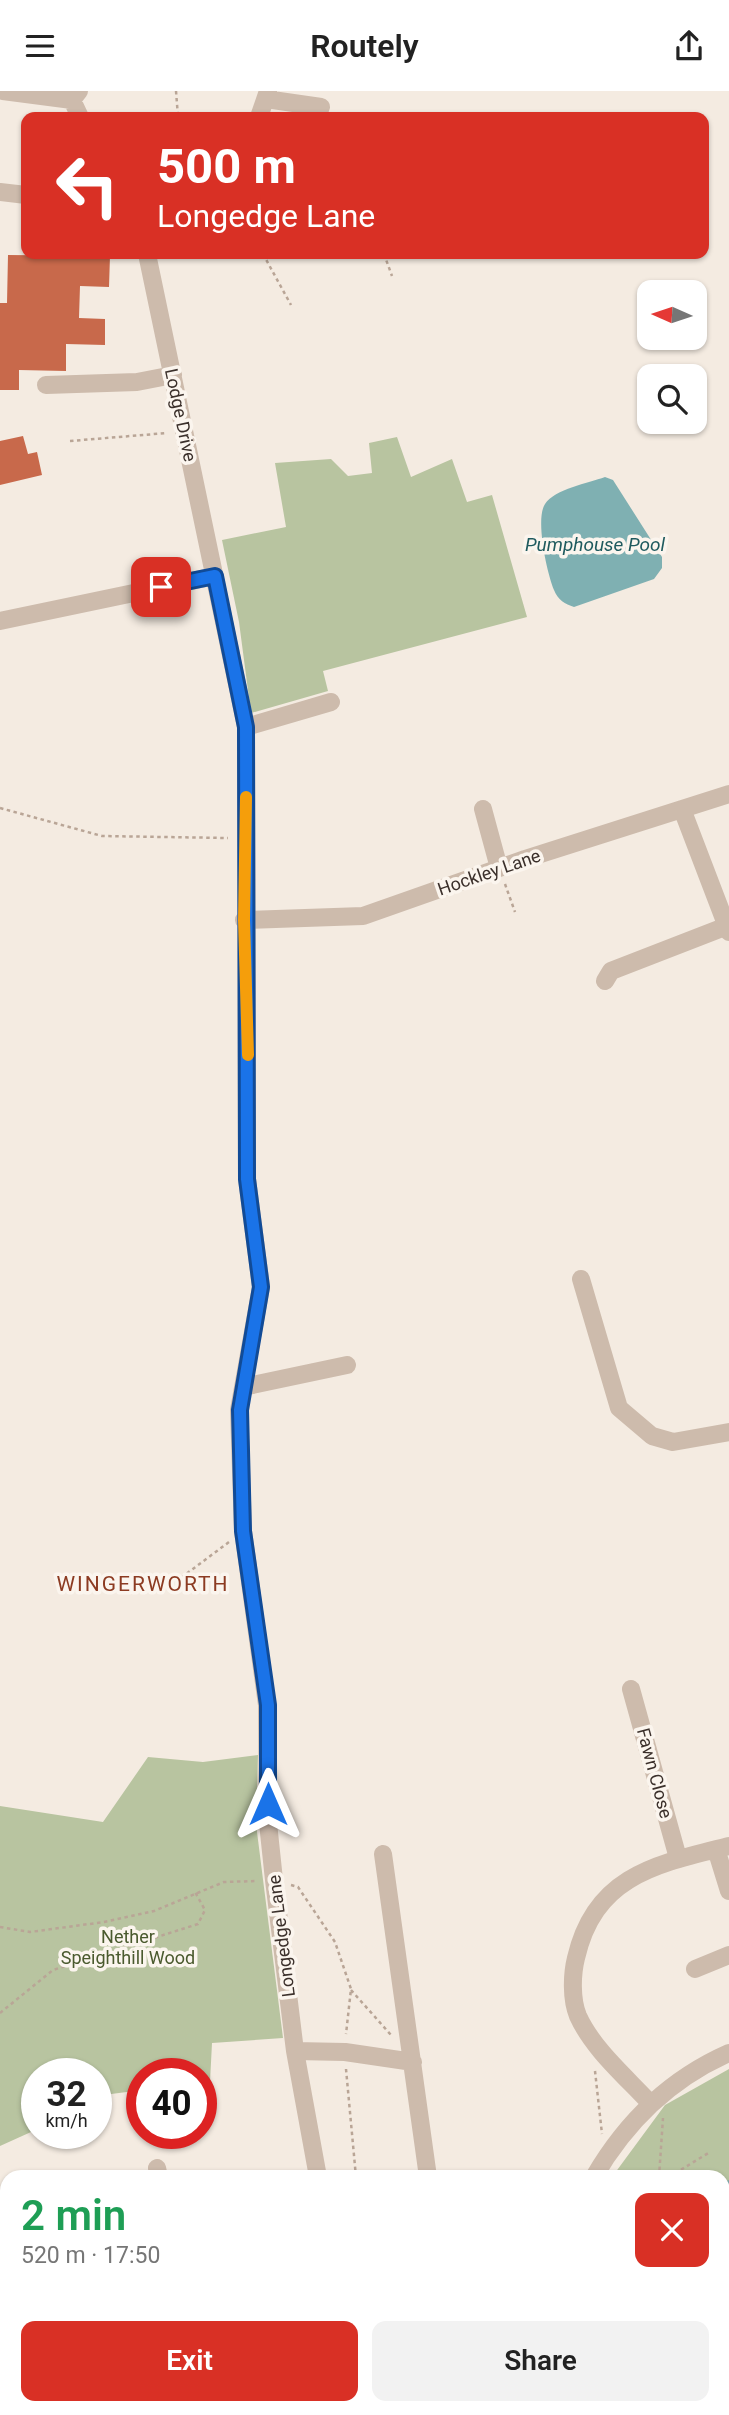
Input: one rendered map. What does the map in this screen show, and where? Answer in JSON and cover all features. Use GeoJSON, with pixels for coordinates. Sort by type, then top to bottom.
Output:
{"type":"FeatureCollection","features":[{"type":"Feature","properties":{"kind":"street"},"geometry":{"type":"LineString","coordinates":[[3,91],[75,95]]}},
{"type":"Feature","properties":{"kind":"street"},"geometry":{"type":"LineString","coordinates":[[261,112],[267,95],[320,107]]}},
{"type":"Feature","properties":{"kind":"street"},"geometry":{"type":"LineString","coordinates":[[0,192],[21,194]]}},
{"type":"Feature","properties":{"kind":"street","name":"Lodge Drive"},"geometry":{"type":"LineString","coordinates":[[148,259],[215,576]]}},
{"type":"Feature","properties":{"kind":"street"},"geometry":{"type":"LineString","coordinates":[[46,385],[137,382],[173,375]]}},
{"type":"Feature","properties":{"kind":"street"},"geometry":{"type":"LineString","coordinates":[[0,621],[215,576]]}},
{"type":"Feature","properties":{"kind":"street","name":"Longedge Lane"},"geometry":{"type":"LineString","coordinates":[[215,576],[246,727],[244,920],[249,1109],[247,1179],[261,1287],[240,1410],[243,1531],[268,1705],[268,1823],[274,1880],[295,2051],[317,2170]]}},
{"type":"Feature","properties":{"kind":"street"},"geometry":{"type":"LineString","coordinates":[[246,727],[331,702]]}},
{"type":"Feature","properties":{"kind":"street","name":"Hockley Lane"},"geometry":{"type":"LineString","coordinates":[[244,920],[363,916],[499,868],[729,794]]}},
{"type":"Feature","properties":{"kind":"street"},"geometry":{"type":"LineString","coordinates":[[483,809],[499,868]]}},
{"type":"Feature","properties":{"kind":"street"},"geometry":{"type":"LineString","coordinates":[[605,981],[611,971],[728,929],[682,809]]}},
{"type":"Feature","properties":{"kind":"street"},"geometry":{"type":"LineString","coordinates":[[581,1279],[619,1408],[652,1436],[673,1442],[729,1432]]}},
{"type":"Feature","properties":{"kind":"street"},"geometry":{"type":"LineString","coordinates":[[243,1387],[347,1365]]}},
{"type":"Feature","properties":{"kind":"street","name":"Fawn Close"},"geometry":{"type":"LineString","coordinates":[[631,1689],[678,1858]]}},
{"type":"Feature","properties":{"kind":"street"},"geometry":{"type":"LineString","coordinates":[[650,2103],[592,2039],[577,2013],[573,1973],[581,1935],[600,1902],[636,1873],[678,1858],[723,1847],[729,1891]]}},
{"type":"Feature","properties":{"kind":"street"},"geometry":{"type":"LineString","coordinates":[[383,1854],[427,2170]]}},
{"type":"Feature","properties":{"kind":"street"},"geometry":{"type":"LineString","coordinates":[[695,1969],[729,1955]]}},
{"type":"Feature","properties":{"kind":"street"},"geometry":{"type":"LineString","coordinates":[[295,2051],[345,2052],[413,2062]]}},
{"type":"Feature","properties":{"kind":"street"},"geometry":{"type":"LineString","coordinates":[[598,2170],[650,2103],[729,2053]]}},
{"type":"Feature","properties":{"kind":"path"},"geometry":{"type":"LineString","coordinates":[[176,91],[178,112]]}},
{"type":"Feature","properties":{"kind":"path"},"geometry":{"type":"LineString","coordinates":[[265,259],[291,305]]}},
{"type":"Feature","properties":{"kind":"path"},"geometry":{"type":"LineString","coordinates":[[386,259],[392,276]]}},
{"type":"Feature","properties":{"kind":"path"},"geometry":{"type":"LineString","coordinates":[[69,441],[184,431]]}},
{"type":"Feature","properties":{"kind":"path"},"geometry":{"type":"LineString","coordinates":[[0,808],[102,836],[245,839]]}},
{"type":"Feature","properties":{"kind":"path"},"geometry":{"type":"LineString","coordinates":[[499,868],[515,912]]}},
{"type":"Feature","properties":{"kind":"path"},"geometry":{"type":"LineString","coordinates":[[170,1586],[243,1531]]}},
{"type":"Feature","properties":{"kind":"path"},"geometry":{"type":"LineString","coordinates":[[0,1927],[30,1932],[104,1922],[155,1911],[224,1882],[274,1880],[298,1887],[335,1942],[351,1989],[396,2041]]}},
{"type":"Feature","properties":{"kind":"path"},"geometry":{"type":"LineString","coordinates":[[0,2014],[52,1970],[198,1924],[205,1910],[195,1892]]}},
{"type":"Feature","properties":{"kind":"path"},"geometry":{"type":"LineString","coordinates":[[351,1989],[345,2052],[355,2170]]}},
{"type":"Feature","properties":{"kind":"path"},"geometry":{"type":"LineString","coordinates":[[592,2039],[605,2159]]}},
{"type":"Feature","properties":{"kind":"path"},"geometry":{"type":"LineString","coordinates":[[659,2170],[667,2090]]}},
{"type":"Feature","properties":{"kind":"path"},"geometry":{"type":"LineString","coordinates":[[680,2170],[710,2152]]}},
{"type":"Feature","properties":{"kind":"green space"},"geometry":{"type":"Polygon","coordinates":[[[397,437],[411,477],[452,459],[467,502],[492,495],[527,617],[323,671],[328,691],[251,713],[239,622],[222,540],[286,527],[275,463],[331,459],[348,476],[372,473],[369,443],[397,437]]]}},
{"type":"Feature","properties":{"kind":"green space","name":"Nether Speighthill Wood"},"geometry":{"type":"Polygon","coordinates":[[[258,1755],[256,1824],[283,2038],[212,2043],[211,2058],[126,2058],[126,2092],[112,2094],[112,2058],[21,2058],[21,2137],[0,2146],[0,1806],[103,1822],[148,1757],[203,1762],[258,1755]]]}},
{"type":"Feature","properties":{"kind":"green space"},"geometry":{"type":"Polygon","coordinates":[[[729,2069],[729,2170],[617,2170],[665,2105],[729,2069]]]}},
{"type":"Feature","properties":{"kind":"water","name":"Pumphouse Pool"},"geometry":{"type":"Polygon","coordinates":[[[605,477],[613,480],[662,557],[662,568],[654,579],[574,607],[560,599],[551,582],[543,546],[542,511],[545,504],[556,494],[605,477]]]}},
{"type":"Feature","properties":{"kind":"building"},"geometry":{"type":"Polygon","coordinates":[[[8,255],[21,255],[21,259],[110,259],[109,287],[80,286],[79,318],[105,319],[105,345],[66,344],[66,371],[19,370],[19,390],[0,390],[0,303],[7,303],[8,255]]]}},
{"type":"Feature","properties":{"kind":"building"},"geometry":{"type":"Polygon","coordinates":[[[23,436],[28,454],[37,452],[42,475],[0,485],[0,441],[23,436]]]}},
{"type":"Feature","properties":{"kind":"slow traffic"},"geometry":{"type":"LineString","coordinates":[[246,797],[244,920],[248,1055]]}},
{"type":"Feature","properties":{"kind":"district","name":"WINGERWORTH"},"geometry":{"type":"Point","coordinates":[143,1584]}},
{"type":"Feature","properties":{"kind":"route"},"geometry":{"type":"LineString","coordinates":[[161,587],[215,576],[241,690],[246,727],[244,920],[249,1109],[247,1179],[261,1287],[240,1410],[243,1531],[268,1705],[268,1804]]}}]}
